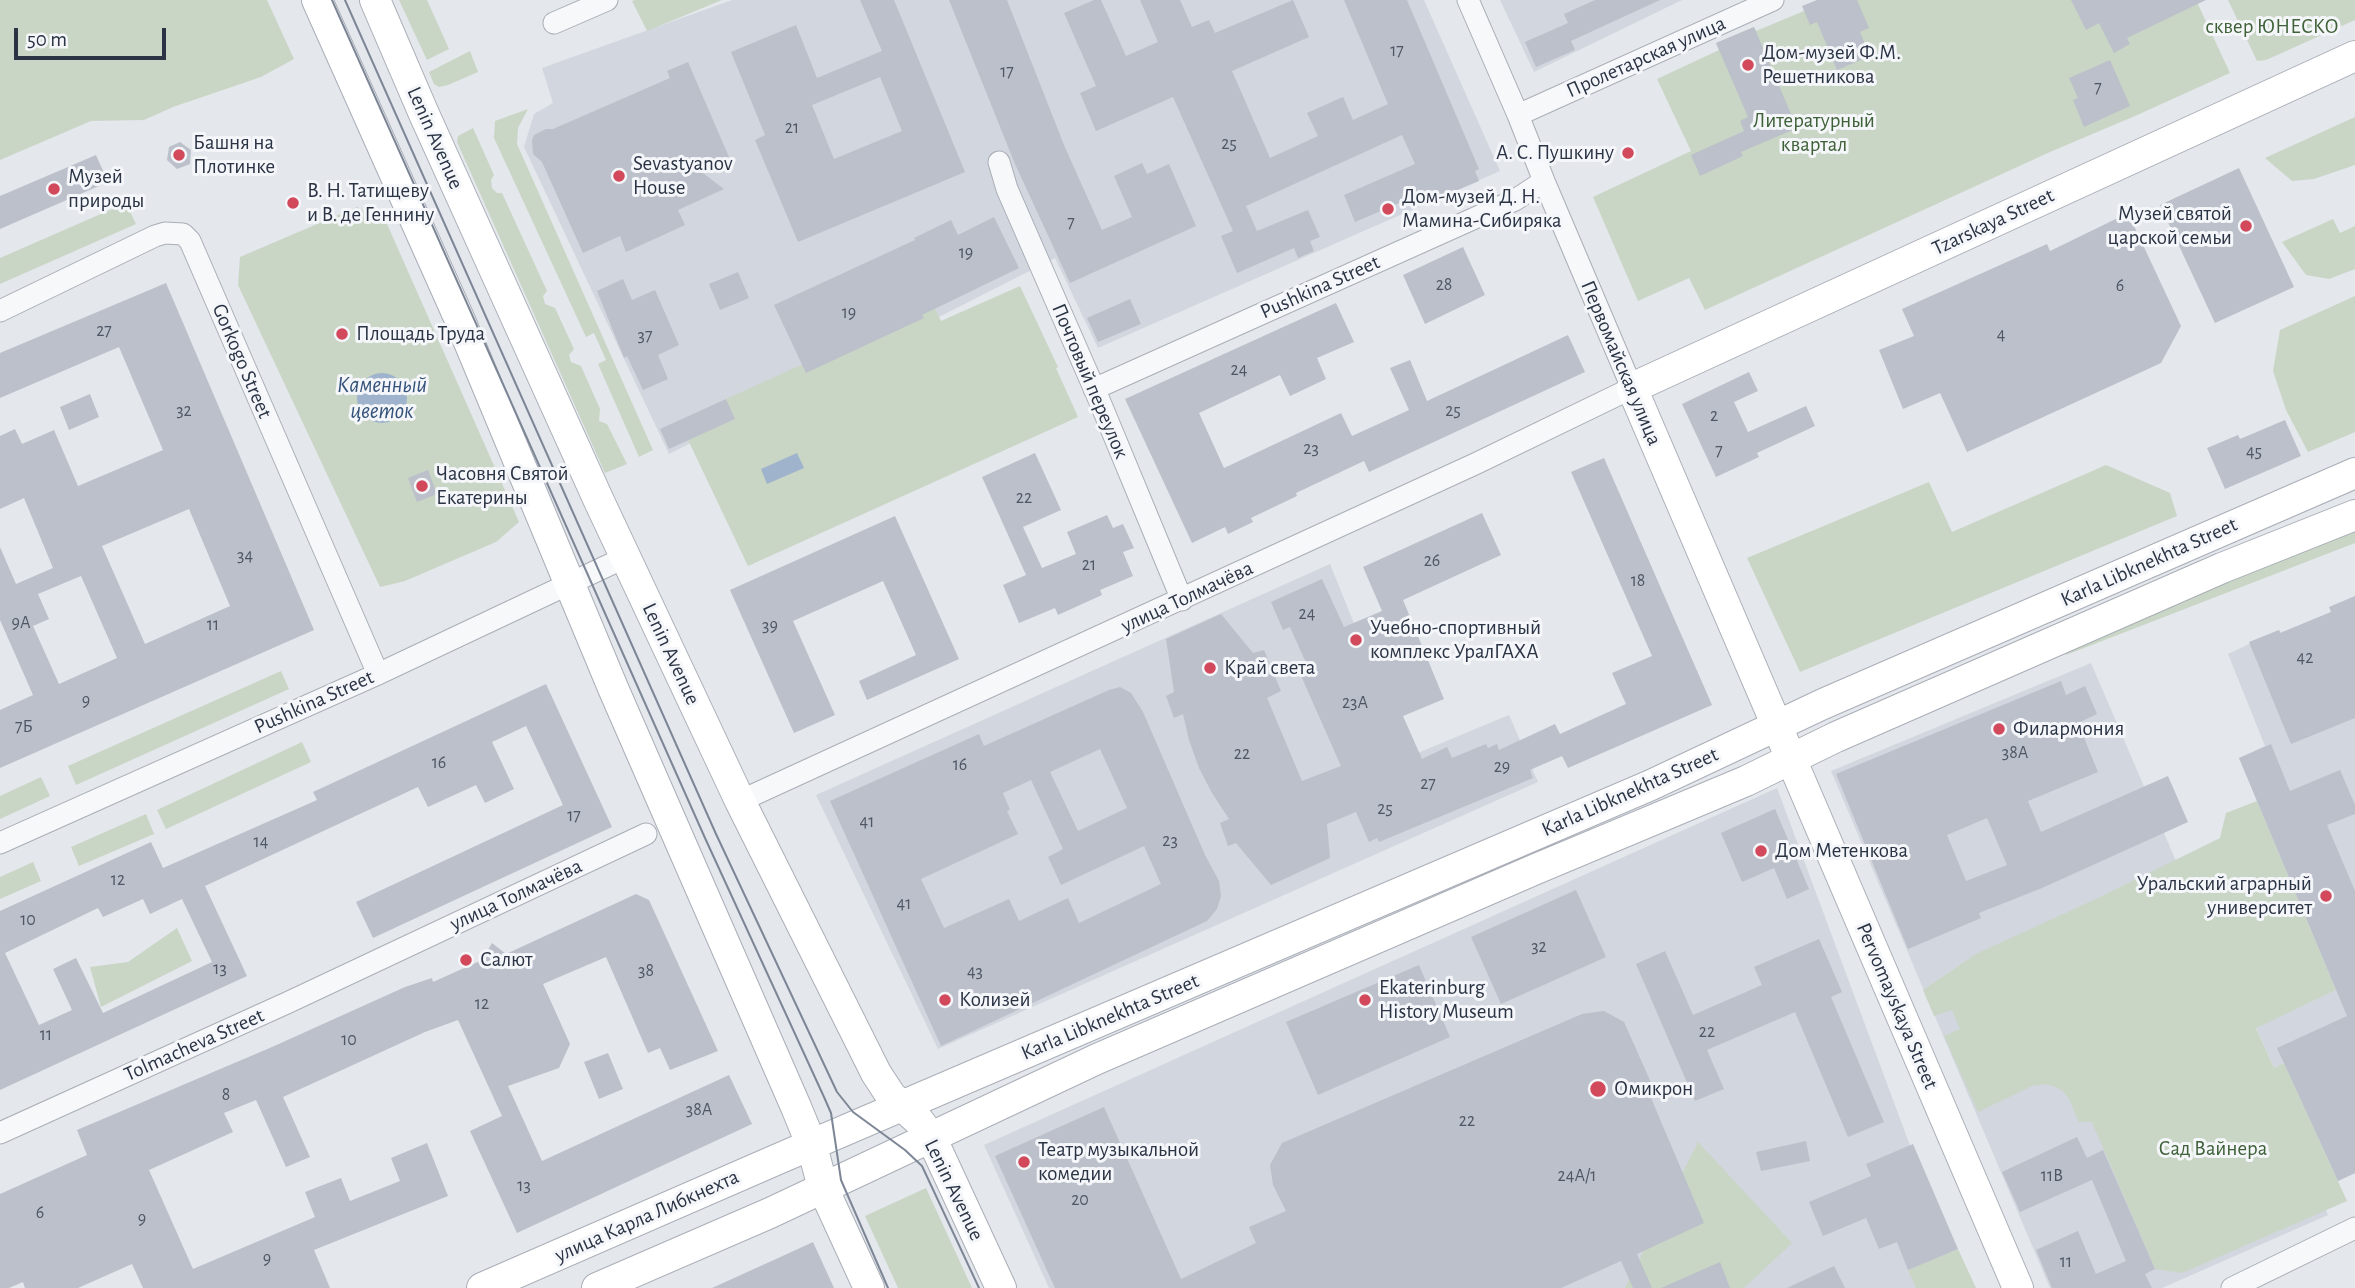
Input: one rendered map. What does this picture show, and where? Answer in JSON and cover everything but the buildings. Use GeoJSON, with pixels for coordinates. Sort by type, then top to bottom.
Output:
{"type":"FeatureCollection","features":[{"type":"Feature","properties":{"kind":"main road"},"geometry":{"type":"LineString","coordinates":[[317,0],[459,318],[609,676],[812,1146],[823,1188],[869,1288]]}},
{"type":"Feature","properties":{"kind":"main road","name":"Lenin Avenue"},"geometry":{"type":"LineString","coordinates":[[375,0],[424,114],[740,801],[876,1073],[891,1096],[919,1121],[931,1138],[1001,1288]]}},
{"type":"Feature","properties":{"kind":"main road","name":"Tzarskaya Street"},"geometry":{"type":"LineString","coordinates":[[1632,388],[2355,56]]}},
{"type":"Feature","properties":{"kind":"main road","name":"Первомайская улица"},"geometry":{"type":"LineString","coordinates":[[1632,388],[1777,725]]}},
{"type":"Feature","properties":{"kind":"main road","name":"Karla Libknekhta Street"},"geometry":{"type":"LineString","coordinates":[[812,1146],[1651,785],[1777,725],[2355,473]]}},
{"type":"Feature","properties":{"kind":"main road","name":"Karla Libknekhta Street"},"geometry":{"type":"LineString","coordinates":[[823,1188],[1097,1059],[1746,781],[1836,737],[2222,568],[2355,515]]}},
{"type":"Feature","properties":{"kind":"main road","name":"Pervomayskaya Street"},"geometry":{"type":"LineString","coordinates":[[1777,725],[2018,1288]]}},
{"type":"Feature","properties":{"kind":"main road","name":"улица Карла Либкнехта"},"geometry":{"type":"LineString","coordinates":[[482,1288],[812,1146]]}},
{"type":"Feature","properties":{"kind":"main road"},"geometry":{"type":"LineString","coordinates":[[597,1288],[823,1188]]}},
{"type":"Feature","properties":{"kind":"street"},"geometry":{"type":"LineString","coordinates":[[554,23],[607,0]]}},
{"type":"Feature","properties":{"kind":"street","name":"Первомайская улица"},"geometry":{"type":"LineString","coordinates":[[1468,0],[1632,388]]}},
{"type":"Feature","properties":{"kind":"street","name":"Пролетарская улица"},"geometry":{"type":"LineString","coordinates":[[1518,115],[1773,0]]}},
{"type":"Feature","properties":{"kind":"street","name":"Почтовый переулок"},"geometry":{"type":"LineString","coordinates":[[999,162],[1007,189],[1182,600]]}},
{"type":"Feature","properties":{"kind":"street","name":"Pushkina Street"},"geometry":{"type":"LineString","coordinates":[[1094,389],[1515,200],[1544,181]]}},
{"type":"Feature","properties":{"kind":"street","name":"Gorkogo Street"},"geometry":{"type":"LineString","coordinates":[[0,311],[155,236],[183,234],[190,241],[378,674]]}},
{"type":"Feature","properties":{"kind":"street","name":"улица Толмачёва"},"geometry":{"type":"LineString","coordinates":[[740,801],[1182,600],[1632,388]]}},
{"type":"Feature","properties":{"kind":"street","name":"Pushkina Street"},"geometry":{"type":"LineString","coordinates":[[0,844],[378,674],[626,557]]}},
{"type":"Feature","properties":{"kind":"street","name":"улица Толмачёва"},"geometry":{"type":"LineString","coordinates":[[386,955],[469,919],[646,834]]}},
{"type":"Feature","properties":{"kind":"street","name":"Tolmacheva Street"},"geometry":{"type":"LineString","coordinates":[[0,1133],[386,955]]}},
{"type":"Feature","properties":{"kind":"street"},"geometry":{"type":"LineString","coordinates":[[2232,1288],[2355,1228]]}},
{"type":"Feature","properties":{"kind":"shaded area"},"geometry":{"type":"Polygon","coordinates":[[[732,0],[1424,0],[1500,171],[1098,348],[1055,258],[669,454],[524,147],[534,114],[553,103],[542,68],[732,0]]]}},
{"type":"Feature","properties":{"kind":"shaded area"},"geometry":{"type":"Polygon","coordinates":[[[1500,0],[1682,0],[1534,72],[1500,0]]]}},
{"type":"Feature","properties":{"kind":"shaded area"},"geometry":{"type":"Polygon","coordinates":[[[1330,564],[1408,757],[1509,715],[1538,782],[938,1049],[816,795],[1330,564]]]}},
{"type":"Feature","properties":{"kind":"shaded area","name":"Уральский аграрный университет"},"geometry":{"type":"Polygon","coordinates":[[[2355,596],[2355,1173],[2338,1181],[2284,1063],[2274,1068],[2256,1027],[2336,990],[2239,758],[2265,746],[2228,654],[2279,630],[2281,633],[2331,612],[2355,596]]]}},
{"type":"Feature","properties":{"kind":"shaded area"},"geometry":{"type":"Polygon","coordinates":[[[2091,663],[2328,1215],[2162,1288],[2050,1288],[1831,771],[2091,663]]]}},
{"type":"Feature","properties":{"kind":"shaded area"},"geometry":{"type":"Polygon","coordinates":[[[1777,788],[1963,1288],[1049,1288],[984,1145],[1777,788]]]}},
{"type":"Feature","properties":{"kind":"green space"},"geometry":{"type":"Polygon","coordinates":[[[0,0],[267,0],[294,59],[261,77],[173,107],[144,120],[91,121],[0,160],[0,0]]]}},
{"type":"Feature","properties":{"kind":"green space"},"geometry":{"type":"Polygon","coordinates":[[[399,0],[427,0],[449,49],[427,60],[399,0]]]}},
{"type":"Feature","properties":{"kind":"green space"},"geometry":{"type":"Polygon","coordinates":[[[722,0],[647,31],[632,1],[722,0]]]}},
{"type":"Feature","properties":{"kind":"green space","name":"Литературный квартал"},"geometry":{"type":"Polygon","coordinates":[[[1817,0],[2196,0],[2230,73],[1705,310],[1689,278],[1638,301],[1593,197],[1691,151],[1657,79],[1719,50],[1716,43],[1754,27],[1756,31],[1804,11],[1817,0]]]}},
{"type":"Feature","properties":{"kind":"green space","name":"сквер ЮНЕСКО"},"geometry":{"type":"Polygon","coordinates":[[[2228,0],[2355,0],[2355,20],[2266,60],[2257,61],[2228,0]]]}},
{"type":"Feature","properties":{"kind":"green space"},"geometry":{"type":"Polygon","coordinates":[[[470,51],[478,72],[448,85],[439,87],[434,84],[429,72],[470,51]]]}},
{"type":"Feature","properties":{"kind":"green space"},"geometry":{"type":"Polygon","coordinates":[[[528,109],[518,128],[517,144],[653,450],[639,457],[598,364],[606,360],[594,333],[586,337],[494,138],[495,121],[528,109]]]}},
{"type":"Feature","properties":{"kind":"green space"},"geometry":{"type":"Polygon","coordinates":[[[2355,117],[2355,165],[2314,179],[2292,181],[2265,158],[2355,117]]]}},
{"type":"Feature","properties":{"kind":"green space"},"geometry":{"type":"Polygon","coordinates":[[[473,128],[494,175],[491,180],[492,188],[497,193],[502,193],[547,291],[543,296],[545,304],[555,308],[574,349],[569,355],[571,362],[581,366],[600,409],[599,421],[607,424],[627,464],[605,473],[457,142],[458,136],[473,128]]]}},
{"type":"Feature","properties":{"kind":"green space"},"geometry":{"type":"Polygon","coordinates":[[[126,203],[136,224],[0,284],[0,258],[126,203]]]}},
{"type":"Feature","properties":{"kind":"green space","name":"Площадь Труда"},"geometry":{"type":"Polygon","coordinates":[[[357,207],[387,224],[519,522],[496,542],[405,581],[380,587],[238,285],[240,257],[357,207]]]}},
{"type":"Feature","properties":{"kind":"green space"},"geometry":{"type":"Polygon","coordinates":[[[2333,219],[2340,233],[2355,226],[2355,269],[2329,279],[2306,275],[2282,242],[2333,219]]]}},
{"type":"Feature","properties":{"kind":"green space"},"geometry":{"type":"Polygon","coordinates":[[[1020,286],[1078,417],[748,566],[688,440],[735,419],[726,399],[933,305],[941,321],[1020,286]]]}},
{"type":"Feature","properties":{"kind":"green space"},"geometry":{"type":"Polygon","coordinates":[[[2355,296],[2355,432],[2308,452],[2286,410],[2273,371],[2280,330],[2355,296]]]}},
{"type":"Feature","properties":{"kind":"green space"},"geometry":{"type":"Polygon","coordinates":[[[2106,465],[2170,493],[2177,516],[1800,672],[1747,558],[1929,482],[1952,532],[2106,465]]]}},
{"type":"Feature","properties":{"kind":"green space"},"geometry":{"type":"Polygon","coordinates":[[[2355,527],[2355,543],[2066,655],[2063,645],[2355,527]]]}},
{"type":"Feature","properties":{"kind":"green space"},"geometry":{"type":"Polygon","coordinates":[[[281,671],[289,689],[76,785],[68,766],[281,671]]]}},
{"type":"Feature","properties":{"kind":"green space"},"geometry":{"type":"Polygon","coordinates":[[[302,742],[311,762],[166,829],[157,810],[302,742]]]}},
{"type":"Feature","properties":{"kind":"green space"},"geometry":{"type":"Polygon","coordinates":[[[41,777],[50,796],[0,819],[0,796],[41,777]]]}},
{"type":"Feature","properties":{"kind":"green space","name":"Сад Вайнера"},"geometry":{"type":"Polygon","coordinates":[[[2257,801],[2336,990],[2256,1028],[2274,1068],[2284,1063],[2347,1201],[2182,1273],[2155,1269],[2092,1122],[2079,1122],[2062,1090],[2047,1084],[2032,1086],[1978,1112],[1944,1036],[1960,1029],[1952,1010],[1934,1016],[1923,990],[1976,954],[2220,838],[2226,813],[2257,801]]]}},
{"type":"Feature","properties":{"kind":"green space"},"geometry":{"type":"Polygon","coordinates":[[[146,814],[154,834],[79,866],[71,847],[146,814]]]}},
{"type":"Feature","properties":{"kind":"green space"},"geometry":{"type":"Polygon","coordinates":[[[33,862],[41,881],[0,899],[0,877],[33,862]]]}},
{"type":"Feature","properties":{"kind":"green space"},"geometry":{"type":"Polygon","coordinates":[[[177,928],[192,961],[101,1007],[90,967],[128,962],[177,928]]]}},
{"type":"Feature","properties":{"kind":"green space"},"geometry":{"type":"Polygon","coordinates":[[[1698,1142],[1792,1243],[1744,1288],[1625,1288],[1698,1142]]]}},
{"type":"Feature","properties":{"kind":"green space"},"geometry":{"type":"Polygon","coordinates":[[[926,1188],[972,1288],[898,1288],[865,1216],[926,1188]]]}},
{"type":"Feature","properties":{"kind":"green space"},"geometry":{"type":"Polygon","coordinates":[[[1958,1249],[1976,1288],[1916,1288],[1908,1270],[1958,1249]]]}},
{"type":"Feature","properties":{"kind":"water","name":"Каменный цветок"},"geometry":{"type":"Polygon","coordinates":[[[382,373],[400,380],[407,398],[400,416],[382,423],[364,416],[357,398],[364,380],[382,373]]]}},
{"type":"Feature","properties":{"kind":"water"},"geometry":{"type":"Polygon","coordinates":[[[797,453],[804,468],[767,484],[761,469],[797,453]]]}},
{"type":"Feature","properties":{"kind":"tram line"},"geometry":{"type":"LineString","coordinates":[[332,0],[705,838],[831,1113],[841,1180],[888,1288]]}},
{"type":"Feature","properties":{"kind":"tram line"},"geometry":{"type":"LineString","coordinates":[[345,0],[716,834],[837,1092],[853,1112],[905,1150],[922,1166],[979,1288]]}},
{"type":"Feature","properties":{"kind":"place","name":"Дом-музей Ф.М. Решетникова"},"geometry":{"type":"Point","coordinates":[1748,65]}},
{"type":"Feature","properties":{"kind":"place","name":"А. С. Пушкину"},"geometry":{"type":"Point","coordinates":[1628,153]}},
{"type":"Feature","properties":{"kind":"place","name":"Башня на Плотинке"},"geometry":{"type":"Point","coordinates":[179,155]}},
{"type":"Feature","properties":{"kind":"place","name":"Sevastyanov House"},"geometry":{"type":"Point","coordinates":[619,176]}},
{"type":"Feature","properties":{"kind":"place","name":"Музей природы"},"geometry":{"type":"Point","coordinates":[54,189]}},
{"type":"Feature","properties":{"kind":"place","name":"В. Н. Татищеву и В. де Геннину"},"geometry":{"type":"Point","coordinates":[293,203]}},
{"type":"Feature","properties":{"kind":"place","name":"Дом-музей Д. Н. Мамина-Сибиряка"},"geometry":{"type":"Point","coordinates":[1388,209]}},
{"type":"Feature","properties":{"kind":"place","name":"Музей святой царской семьи"},"geometry":{"type":"Point","coordinates":[2246,226]}},
{"type":"Feature","properties":{"kind":"place","name":"Площадь Труда"},"geometry":{"type":"Point","coordinates":[342,334]}},
{"type":"Feature","properties":{"kind":"place","name":"Часовня Святой Екатерины"},"geometry":{"type":"Point","coordinates":[422,486]}},
{"type":"Feature","properties":{"kind":"place","name":"Учебно-спортивный комплекс УралГАХА"},"geometry":{"type":"Point","coordinates":[1356,640]}},
{"type":"Feature","properties":{"kind":"place","name":"Край света"},"geometry":{"type":"Point","coordinates":[1210,668]}},
{"type":"Feature","properties":{"kind":"place","name":"Филармония"},"geometry":{"type":"Point","coordinates":[1999,729]}},
{"type":"Feature","properties":{"kind":"place","name":"Дом Метенкова"},"geometry":{"type":"Point","coordinates":[1761,851]}},
{"type":"Feature","properties":{"kind":"place","name":"Уральский аграрный университет"},"geometry":{"type":"Point","coordinates":[2326,896]}},
{"type":"Feature","properties":{"kind":"place","name":"Салют"},"geometry":{"type":"Point","coordinates":[466,960]}},
{"type":"Feature","properties":{"kind":"place","name":"Колизей"},"geometry":{"type":"Point","coordinates":[945,1000]}},
{"type":"Feature","properties":{"kind":"place","name":"Ekaterinburg History Museum"},"geometry":{"type":"Point","coordinates":[1365,1000]}},
{"type":"Feature","properties":{"kind":"place","name":"Омикрон"},"geometry":{"type":"Point","coordinates":[1598,1089]}},
{"type":"Feature","properties":{"kind":"place","name":"Театр музыкальной комедии"},"geometry":{"type":"Point","coordinates":[1024,1162]}}]}
